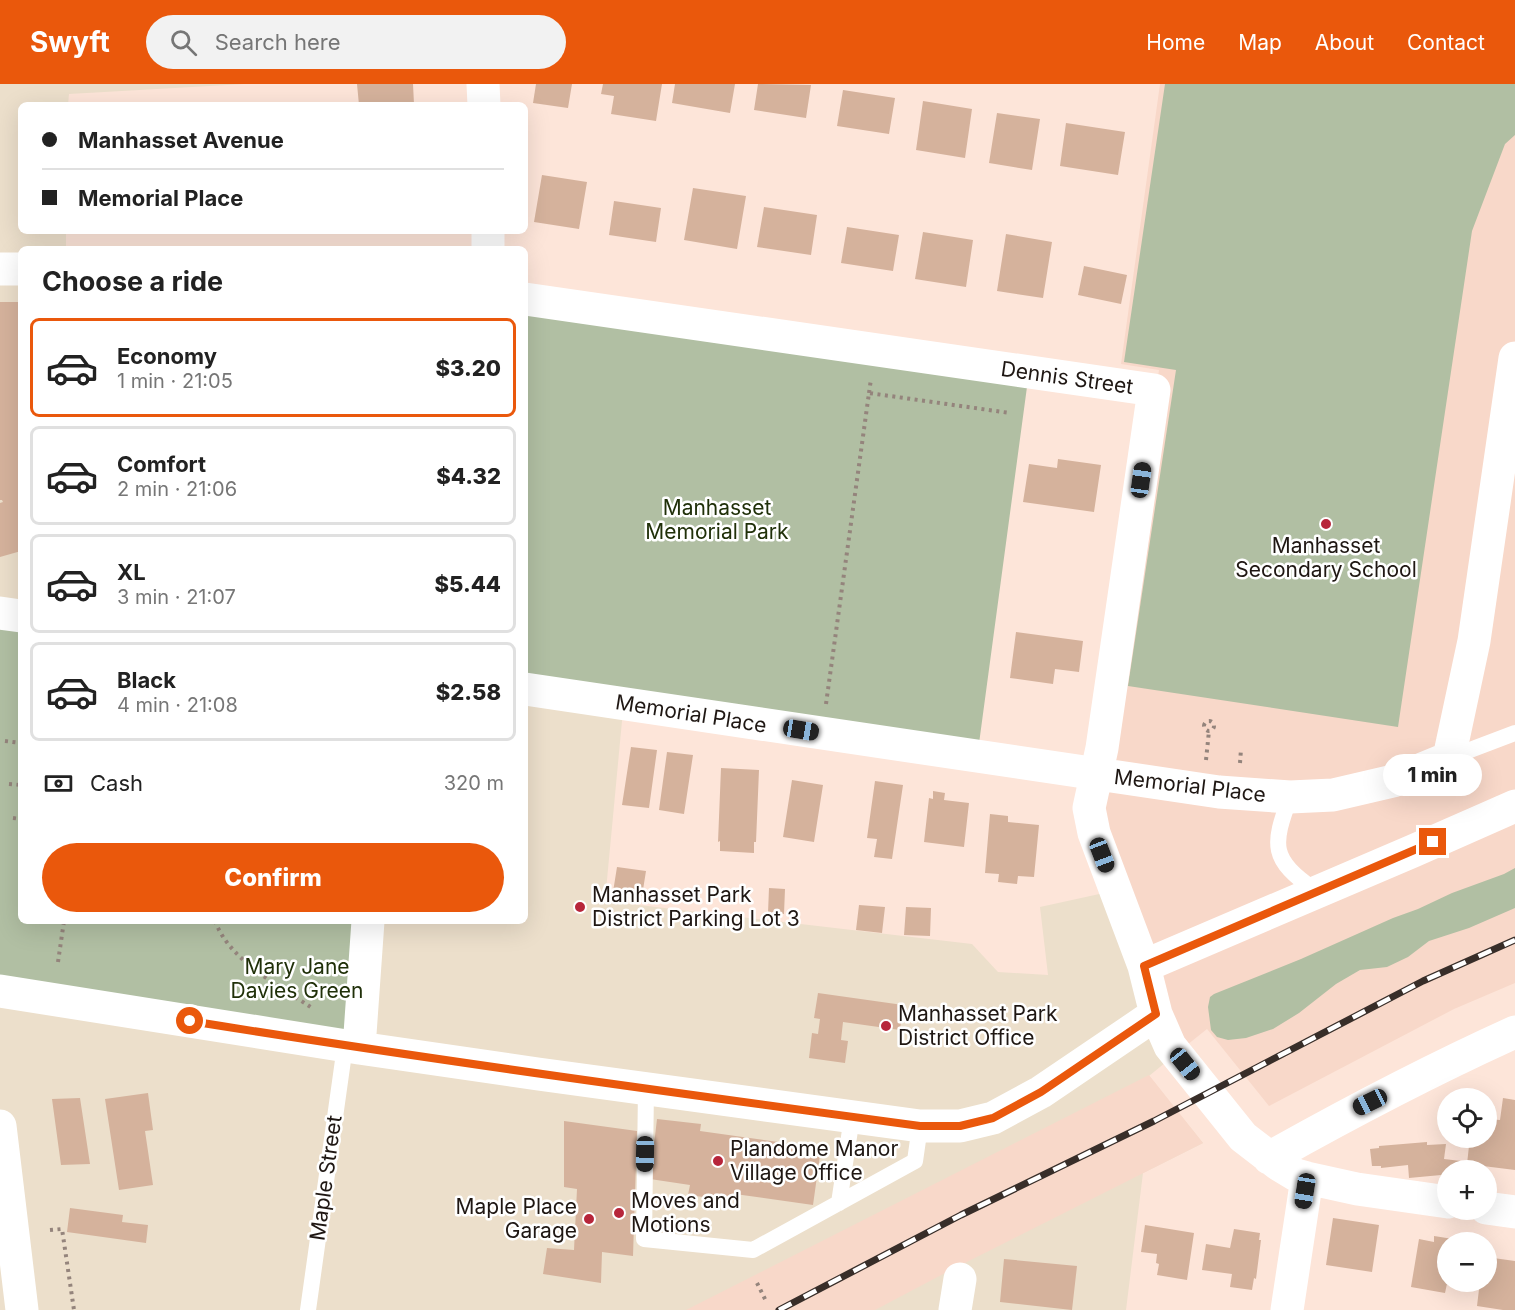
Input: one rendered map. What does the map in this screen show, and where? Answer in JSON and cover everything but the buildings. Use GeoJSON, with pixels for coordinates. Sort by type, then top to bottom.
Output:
{"type":"FeatureCollection","features":[{"type":"Feature","properties":{"kind":"street"},"geometry":{"type":"LineString","coordinates":[[483,84],[484,102]]}},
{"type":"Feature","properties":{"kind":"street"},"geometry":{"type":"LineString","coordinates":[[0,269],[18,269]]}},
{"type":"Feature","properties":{"kind":"street","name":"Dennis Street"},"geometry":{"type":"LineString","coordinates":[[528,299],[1154,390],[1102,748],[1089,808],[1094,833],[1144,966],[1143,1023],[1170,1046],[1243,1137],[1287,1170],[1307,1178],[1357,1189],[1437,1200]]}},
{"type":"Feature","properties":{"kind":"street"},"geometry":{"type":"LineString","coordinates":[[1449,758],[1474,641],[1515,358]]}},
{"type":"Feature","properties":{"kind":"street"},"geometry":{"type":"LineString","coordinates":[[0,613],[18,616]]}},
{"type":"Feature","properties":{"kind":"street","name":"Memorial Place"},"geometry":{"type":"LineString","coordinates":[[528,689],[1219,792],[1290,797],[1334,795],[1393,781],[1449,758]]}},
{"type":"Feature","properties":{"kind":"street"},"geometry":{"type":"LineString","coordinates":[[1144,966],[1515,806]]}},
{"type":"Feature","properties":{"kind":"street"},"geometry":{"type":"LineString","coordinates":[[352,1047],[368,924]]}},
{"type":"Feature","properties":{"kind":"street"},"geometry":{"type":"LineString","coordinates":[[0,991],[352,1047],[920,1126],[960,1126],[993,1118],[1041,1092],[1143,1023]]}},
{"type":"Feature","properties":{"kind":"street"},"geometry":{"type":"LineString","coordinates":[[1269,1158],[1349,1113],[1515,1032]]}},
{"type":"Feature","properties":{"kind":"street"},"geometry":{"type":"LineString","coordinates":[[0,1126],[14,1294]]}},
{"type":"Feature","properties":{"kind":"street"},"geometry":{"type":"LineString","coordinates":[[1287,1310],[1307,1178]]}},
{"type":"Feature","properties":{"kind":"street"},"geometry":{"type":"LineString","coordinates":[[1497,1210],[1515,1212]]}},
{"type":"Feature","properties":{"kind":"lane"},"geometry":{"type":"LineString","coordinates":[[1449,758],[1515,733]]}},
{"type":"Feature","properties":{"kind":"lane"},"geometry":{"type":"LineString","coordinates":[[1290,797],[1280,825],[1278,852],[1292,873],[1316,891]]}},
{"type":"Feature","properties":{"kind":"lane","name":"Maple Street"},"geometry":{"type":"LineString","coordinates":[[308,1310],[352,1047]]}},
{"type":"Feature","properties":{"kind":"lane"},"geometry":{"type":"LineString","coordinates":[[645,1089],[644,1239],[753,1250],[915,1161],[920,1126]]}},
{"type":"Feature","properties":{"kind":"lane"},"geometry":{"type":"LineString","coordinates":[[839,1203],[852,1117]]}},
{"type":"Feature","properties":{"kind":"path"},"geometry":{"type":"LineString","coordinates":[[825,714],[869,393],[1010,413]]}},
{"type":"Feature","properties":{"kind":"path"},"geometry":{"type":"LineString","coordinates":[[1206,761],[1209,731]]}},
{"type":"Feature","properties":{"kind":"path"},"geometry":{"type":"LineString","coordinates":[[5,741],[18,743]]}},
{"type":"Feature","properties":{"kind":"path"},"geometry":{"type":"LineString","coordinates":[[1240,764],[1241,749]]}},
{"type":"Feature","properties":{"kind":"path"},"geometry":{"type":"LineString","coordinates":[[9,784],[18,785]]}},
{"type":"Feature","properties":{"kind":"path"},"geometry":{"type":"LineString","coordinates":[[13,818],[18,819]]}},
{"type":"Feature","properties":{"kind":"path"},"geometry":{"type":"LineString","coordinates":[[58,962],[64,924]]}},
{"type":"Feature","properties":{"kind":"path"},"geometry":{"type":"LineString","coordinates":[[216,924],[234,951],[253,970],[315,1010]]}},
{"type":"Feature","properties":{"kind":"path"},"geometry":{"type":"LineString","coordinates":[[50,1230],[62,1229],[74,1310]]}},
{"type":"Feature","properties":{"kind":"path"},"geometry":{"type":"LineString","coordinates":[[757,1283],[767,1303]]}},
{"type":"Feature","properties":{"kind":"shaded area"},"geometry":{"type":"Polygon","coordinates":[[[0,84],[245,84],[69,94],[68,102],[18,102],[18,234],[66,234],[66,246],[18,246],[18,616],[0,613],[0,84]]]}},
{"type":"Feature","properties":{"kind":"shaded area","name":"Manhasset Secondary School"},"geometry":{"type":"Polygon","coordinates":[[[1160,84],[1515,84],[1515,983],[1454,1009],[1269,1106],[1207,1029],[1177,1053],[1156,1014],[1096,775],[1114,678],[1159,370],[1121,364],[1160,84]]]}},
{"type":"Feature","properties":{"kind":"shaded area"},"geometry":{"type":"Polygon","coordinates":[[[528,687],[624,700],[605,901],[972,944],[998,972],[1048,975],[1040,907],[1113,891],[1177,1053],[1149,1076],[1203,1143],[1143,1173],[1126,1310],[0,1310],[0,991],[353,924],[528,924],[528,687]]]}},
{"type":"Feature","properties":{"kind":"shaded area"},"geometry":{"type":"Polygon","coordinates":[[[1149,1075],[1203,1143],[875,1310],[686,1310],[1149,1075]]]}},
{"type":"Feature","properties":{"kind":"green space"},"geometry":{"type":"Polygon","coordinates":[[[1165,84],[1515,84],[1515,135],[1505,144],[1472,231],[1398,727],[1128,686],[1176,370],[1124,362],[1165,84]]]}},
{"type":"Feature","properties":{"kind":"green space","name":"Manhasset Memorial Park"},"geometry":{"type":"Polygon","coordinates":[[[528,299],[1029,372],[978,751],[528,687],[528,299]]]}},
{"type":"Feature","properties":{"kind":"green space","name":"Mary Jane Davies Green"},"geometry":{"type":"Polygon","coordinates":[[[0,613],[18,616],[18,924],[368,924],[359,1048],[0,991],[0,613]]]}},
{"type":"Feature","properties":{"kind":"green space"},"geometry":{"type":"Polygon","coordinates":[[[1515,868],[1515,908],[1469,928],[1429,941],[1408,957],[1387,967],[1360,970],[1336,984],[1299,1013],[1273,1029],[1246,1038],[1228,1040],[1217,1037],[1211,1030],[1208,1007],[1210,997],[1214,994],[1515,868]]]}},
{"type":"Feature","properties":{"kind":"railway"},"geometry":{"type":"LineString","coordinates":[[779,1310],[961,1215],[1154,1121],[1423,981],[1515,940]]}},
{"type":"Feature","properties":{"kind":"place","name":"Manhasset Secondary School"},"geometry":{"type":"Point","coordinates":[1326,524]}},
{"type":"Feature","properties":{"kind":"place","name":"Manhasset Park District Parking Lot 3"},"geometry":{"type":"Point","coordinates":[580,907]}},
{"type":"Feature","properties":{"kind":"place","name":"Manhasset Park District Office"},"geometry":{"type":"Point","coordinates":[886,1026]}},
{"type":"Feature","properties":{"kind":"place","name":"Plandome Manor Village Office"},"geometry":{"type":"Point","coordinates":[718,1161]}},
{"type":"Feature","properties":{"kind":"place","name":"Moves and Motions"},"geometry":{"type":"Point","coordinates":[619,1213]}},
{"type":"Feature","properties":{"kind":"place","name":"Maple Place Garage"},"geometry":{"type":"Point","coordinates":[589,1219]}},
{"type":"Feature","properties":{"kind":"route"},"geometry":{"type":"LineString","coordinates":[[190,1021],[559,1077],[920,1126],[960,1126],[993,1118],[1041,1092],[1156,1014],[1144,966],[1433,842]]}}]}
